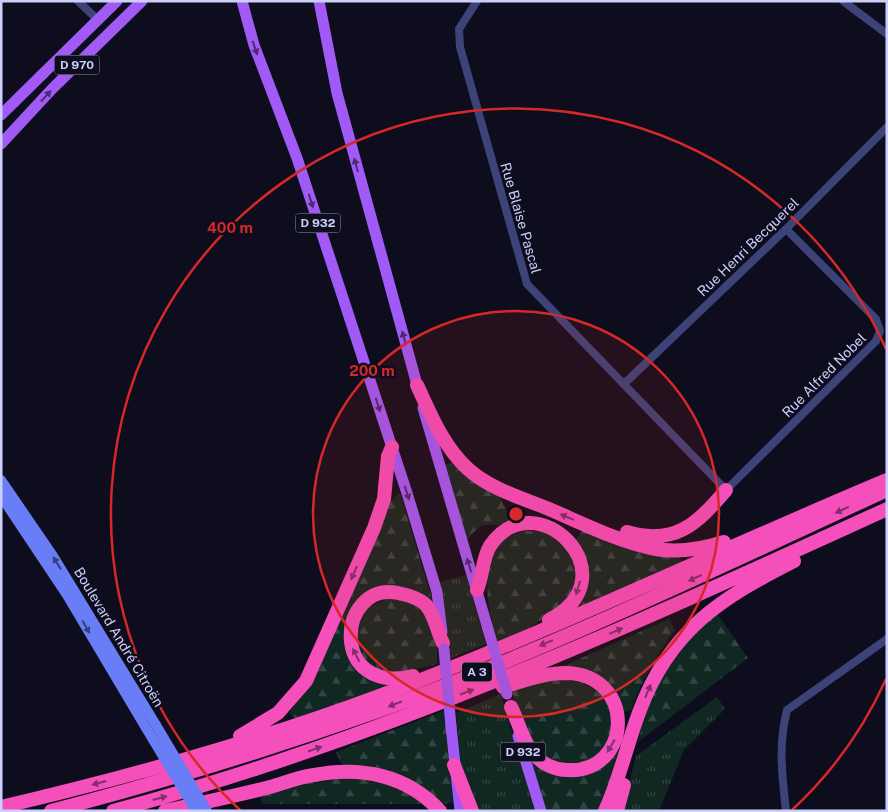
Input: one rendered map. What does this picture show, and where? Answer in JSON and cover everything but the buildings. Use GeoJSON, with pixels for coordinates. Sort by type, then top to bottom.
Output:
{"type":"FeatureCollection","features":[{"type":"Feature","properties":{"kind":"highway"},"geometry":{"type":"LineString","coordinates":[[417,385],[443,440],[469,470],[491,485],[612,536],[658,549],[685,550],[706,547],[750,531],[767,530]]}},
{"type":"Feature","properties":{"kind":"highway"},"geometry":{"type":"LineString","coordinates":[[230,746],[235,738],[261,725],[287,705],[306,681],[374,528],[384,499],[388,456],[392,446]]}},
{"type":"Feature","properties":{"kind":"highway"},"geometry":{"type":"LineString","coordinates":[[1,807],[230,746],[429,677],[537,633],[767,530],[887,480]]}},
{"type":"Feature","properties":{"kind":"highway"},"geometry":{"type":"LineString","coordinates":[[612,536],[624,531],[661,537],[683,530],[702,518],[726,490]]}},
{"type":"Feature","properties":{"kind":"highway","name":"A 3"},"geometry":{"type":"LineString","coordinates":[[51,811],[154,784],[378,710],[484,670],[640,603],[887,490]]}},
{"type":"Feature","properties":{"kind":"highway","name":"A 3"},"geometry":{"type":"LineString","coordinates":[[113,811],[249,772],[369,730],[490,683],[643,619],[887,509]]}},
{"type":"Feature","properties":{"kind":"highway"},"geometry":{"type":"LineString","coordinates":[[605,811],[616,788],[630,736],[652,682],[670,650],[696,622],[725,599],[751,583],[887,517]]}},
{"type":"Feature","properties":{"kind":"highway"},"geometry":{"type":"LineString","coordinates":[[477,590],[490,547],[498,536],[509,529],[524,524],[542,525],[559,532],[570,541],[579,555],[582,572],[579,589],[573,603],[561,614],[541,624],[537,633]]}},
{"type":"Feature","properties":{"kind":"highway"},"geometry":{"type":"LineString","coordinates":[[429,677],[418,674],[390,680],[376,675],[362,666],[353,654],[350,638],[352,620],[362,604],[376,594],[394,592],[410,595],[426,605],[443,646]]}},
{"type":"Feature","properties":{"kind":"highway"},"geometry":{"type":"LineString","coordinates":[[490,683],[503,687],[552,674],[567,673],[588,677],[603,686],[613,697],[618,716],[617,735],[609,750],[592,765],[577,770],[559,769],[547,765],[530,749],[509,700]]}},
{"type":"Feature","properties":{"kind":"highway"},"geometry":{"type":"LineString","coordinates":[[617,811],[632,748],[630,736]]}},
{"type":"Feature","properties":{"kind":"highway"},"geometry":{"type":"LineString","coordinates":[[454,765],[472,811]]}},
{"type":"Feature","properties":{"kind":"highway"},"geometry":{"type":"LineString","coordinates":[[165,811],[313,775],[345,771],[374,774],[398,780],[416,790],[440,811]]}},
{"type":"Feature","properties":{"kind":"main road","name":"D 970"},"geometry":{"type":"LineString","coordinates":[[1,115],[117,1]]}},
{"type":"Feature","properties":{"kind":"main road","name":"D 970"},"geometry":{"type":"LineString","coordinates":[[1,144],[142,1]]}},
{"type":"Feature","properties":{"kind":"main road","name":"D 932"},"geometry":{"type":"LineString","coordinates":[[242,1],[254,45],[297,158],[392,446],[437,592],[460,811]]}},
{"type":"Feature","properties":{"kind":"main road","name":"D 932"},"geometry":{"type":"LineString","coordinates":[[319,1],[337,93],[417,385],[541,811]]}},
{"type":"Feature","properties":{"kind":"main road"},"geometry":{"type":"LineString","coordinates":[[323,1],[324,26]]}},
{"type":"Feature","properties":{"kind":"main road"},"geometry":{"type":"LineString","coordinates":[[1,152],[8,144],[13,131]]}},
{"type":"Feature","properties":{"kind":"main road","name":"Boulevard André Citroën"},"geometry":{"type":"LineString","coordinates":[[1,480],[53,556],[151,726],[196,811]]}},
{"type":"Feature","properties":{"kind":"main road","name":"Boulevard André Citroën"},"geometry":{"type":"LineString","coordinates":[[1,496],[207,811]]}},
{"type":"Feature","properties":{"kind":"street"},"geometry":{"type":"LineString","coordinates":[[78,1],[98,20]]}},
{"type":"Feature","properties":{"kind":"street","name":"Rue Blaise Pascal"},"geometry":{"type":"LineString","coordinates":[[477,1],[460,29],[460,47],[527,284],[726,490]]}},
{"type":"Feature","properties":{"kind":"street"},"geometry":{"type":"LineString","coordinates":[[843,1],[886,33]]}},
{"type":"Feature","properties":{"kind":"street","name":"Rue Henri Becquerel"},"geometry":{"type":"LineString","coordinates":[[625,384],[786,229],[887,127]]}},
{"type":"Feature","properties":{"kind":"street","name":"Rue Alfred Nobel"},"geometry":{"type":"LineString","coordinates":[[726,490],[876,341],[880,331],[876,319],[786,229]]}},
{"type":"Feature","properties":{"kind":"street"},"geometry":{"type":"LineString","coordinates":[[786,811],[780,760],[781,735],[787,710],[887,639]]}},
{"type":"Feature","properties":{"kind":"green space"},"geometry":{"type":"Polygon","coordinates":[[[452,462],[498,493],[511,520],[502,526],[482,526],[467,540],[445,465],[452,462]]]}},
{"type":"Feature","properties":{"kind":"green space"},"geometry":{"type":"Polygon","coordinates":[[[400,493],[432,599],[428,602],[391,588],[348,619],[371,679],[389,686],[296,719],[289,713],[311,682],[387,504],[400,493]]]}},
{"type":"Feature","properties":{"kind":"green space"},"geometry":{"type":"Polygon","coordinates":[[[583,530],[642,552],[680,557],[683,564],[579,610],[577,606],[582,552],[576,539],[583,530]]]}},
{"type":"Feature","properties":{"kind":"green space"},"geometry":{"type":"Polygon","coordinates":[[[522,531],[548,534],[563,542],[572,557],[575,575],[574,584],[568,600],[564,604],[535,624],[499,644],[491,618],[487,589],[488,575],[496,549],[511,535],[522,531]]]}},
{"type":"Feature","properties":{"kind":"green space"},"geometry":{"type":"Polygon","coordinates":[[[466,575],[486,644],[451,658],[440,582],[466,575]]]}},
{"type":"Feature","properties":{"kind":"green space"},"geometry":{"type":"Polygon","coordinates":[[[392,597],[407,601],[421,609],[437,634],[437,664],[390,675],[370,665],[360,655],[357,635],[360,621],[366,608],[392,597]]]}},
{"type":"Feature","properties":{"kind":"green space"},"geometry":{"type":"Polygon","coordinates":[[[716,612],[748,658],[638,742],[649,700],[674,655],[716,612]]]}},
{"type":"Feature","properties":{"kind":"green space"},"geometry":{"type":"Polygon","coordinates":[[[669,619],[675,630],[650,668],[631,710],[622,713],[614,690],[607,680],[600,675],[577,669],[552,671],[669,619]]]}},
{"type":"Feature","properties":{"kind":"green space"},"geometry":{"type":"Polygon","coordinates":[[[574,681],[591,687],[605,700],[609,709],[611,730],[609,740],[598,756],[589,761],[561,763],[552,761],[540,754],[532,744],[525,729],[512,691],[536,682],[574,681]]]}},
{"type":"Feature","properties":{"kind":"green space"},"geometry":{"type":"Polygon","coordinates":[[[501,694],[535,811],[478,811],[462,776],[456,713],[501,694]]]}},
{"type":"Feature","properties":{"kind":"green space"},"geometry":{"type":"Polygon","coordinates":[[[717,697],[725,709],[684,750],[659,811],[622,811],[636,756],[717,697]]]}},
{"type":"Feature","properties":{"kind":"green space"},"geometry":{"type":"Polygon","coordinates":[[[445,710],[453,803],[441,804],[400,776],[373,767],[342,765],[336,752],[445,710]]]}},
{"type":"Feature","properties":{"kind":"green space"},"geometry":{"type":"Polygon","coordinates":[[[620,750],[611,783],[599,811],[545,811],[529,755],[555,773],[572,777],[590,771],[620,750]]]}},
{"type":"Feature","properties":{"kind":"green space"},"geometry":{"type":"Polygon","coordinates":[[[344,774],[396,784],[423,804],[262,804],[260,795],[270,791],[344,774]]]}}]}
